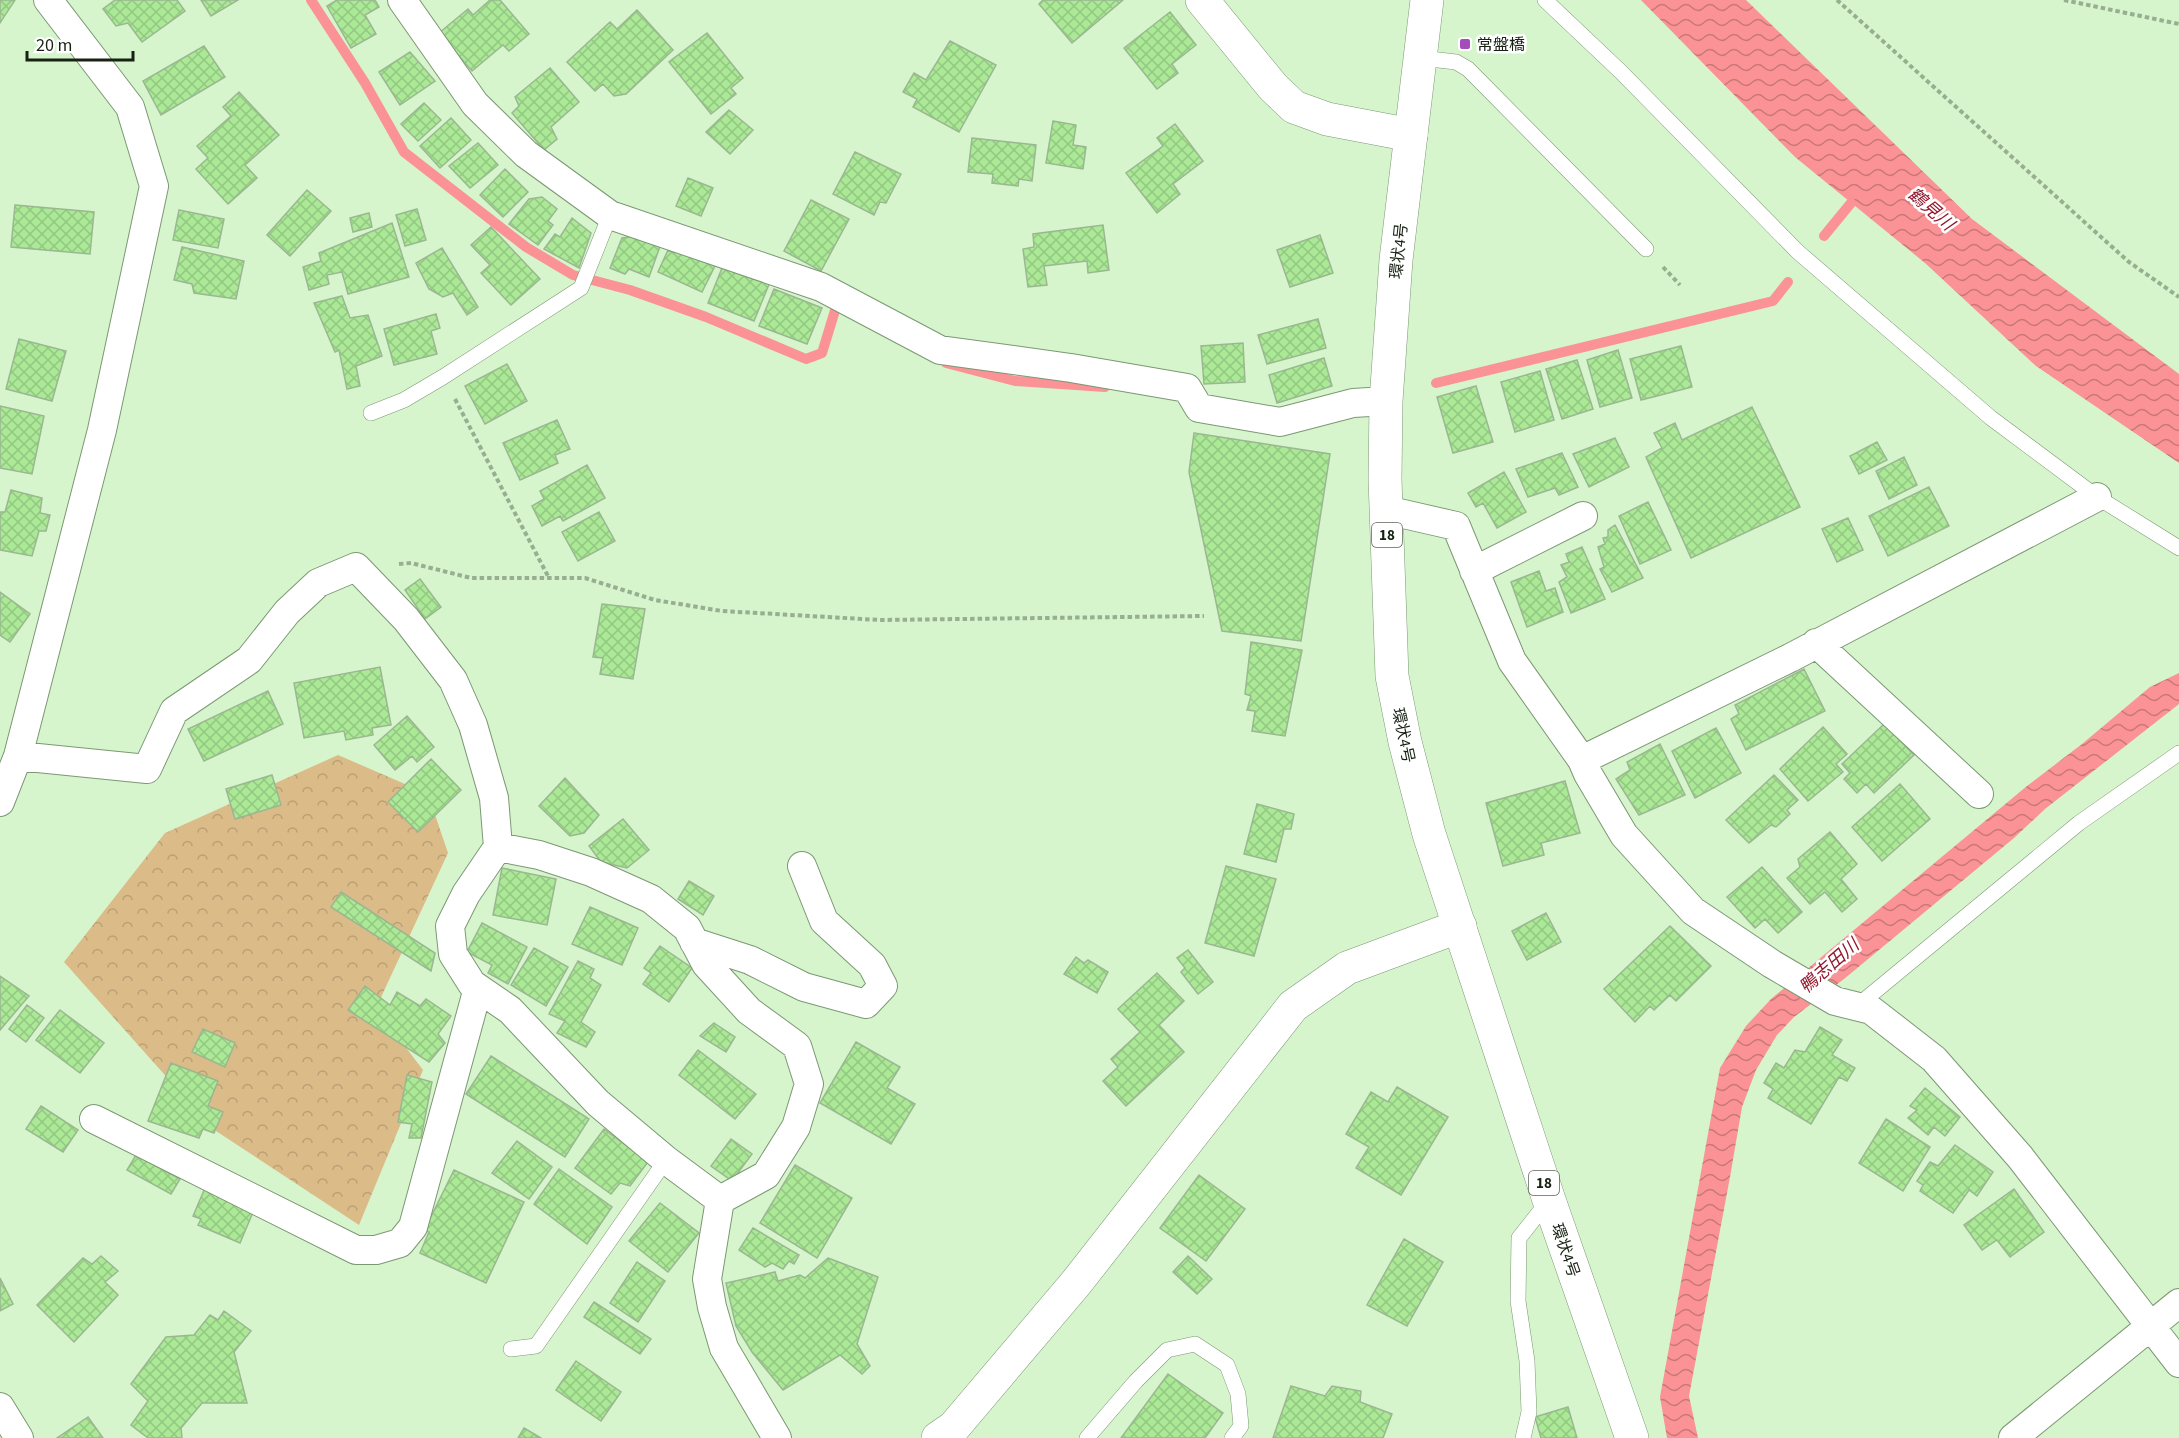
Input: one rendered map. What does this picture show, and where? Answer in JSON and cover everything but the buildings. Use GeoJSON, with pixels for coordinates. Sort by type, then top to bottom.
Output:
{"type":"FeatureCollection","features":[{"type":"Feature","properties":{"kind":"main road"},"geometry":{"type":"LineString","coordinates":[[1202,0],[1273,87],[1294,107],[1327,119],[1411,135]]}},
{"type":"Feature","properties":{"kind":"main road","name":"環状4号"},"geometry":{"type":"LineString","coordinates":[[1427,0],[1396,260],[1386,401],[1386,510],[1392,676],[1405,742],[1429,834],[1549,1200],[1632,1438]]}},
{"type":"Feature","properties":{"kind":"main road"},"geometry":{"type":"LineString","coordinates":[[953,1434],[1076,1283],[1293,1006],[1347,968],[1460,926]]}},
{"type":"Feature","properties":{"kind":"street"},"geometry":{"type":"LineString","coordinates":[[0,802],[18,756],[102,430],[154,186],[130,107],[48,0]]}},
{"type":"Feature","properties":{"kind":"street"},"geometry":{"type":"LineString","coordinates":[[402,0],[475,104],[526,154],[610,215],[821,288],[940,350],[1071,368],[1187,388],[1199,408],[1280,422],[1353,403],[1386,401]]}},
{"type":"Feature","properties":{"kind":"street"},"geometry":{"type":"LineString","coordinates":[[1581,760],[1816,644],[2097,497]]}},
{"type":"Feature","properties":{"kind":"street"},"geometry":{"type":"LineString","coordinates":[[1386,510],[1456,526],[1512,661],[1581,760],[1624,835],[1693,912],[1772,964],[1845,1004],[1871,1010],[1934,1059],[2020,1157],[2179,1363]]}},
{"type":"Feature","properties":{"kind":"street"},"geometry":{"type":"LineString","coordinates":[[1474,571],[1583,516]]}},
{"type":"Feature","properties":{"kind":"street"},"geometry":{"type":"LineString","coordinates":[[18,756],[147,769],[174,711],[249,660],[287,612],[318,583],[356,567],[406,619],[453,680],[473,725],[494,798],[498,847],[466,894],[450,926],[453,954],[472,984],[510,1010],[598,1102],[666,1160],[720,1200]]}},
{"type":"Feature","properties":{"kind":"street"},"geometry":{"type":"LineString","coordinates":[[1816,644],[1979,794]]}},
{"type":"Feature","properties":{"kind":"street"},"geometry":{"type":"LineString","coordinates":[[498,847],[539,855],[591,872],[651,899],[687,928],[706,964],[749,1011],[797,1046],[808,1084],[796,1127],[766,1175],[720,1200]]}},
{"type":"Feature","properties":{"kind":"street"},"geometry":{"type":"LineString","coordinates":[[694,942],[750,960],[804,987],[866,1004],[883,986],[872,965],[824,921],[802,866]]}},
{"type":"Feature","properties":{"kind":"street"},"geometry":{"type":"LineString","coordinates":[[94,1119],[356,1250],[376,1250],[400,1243],[413,1227],[478,988]]}},
{"type":"Feature","properties":{"kind":"street"},"geometry":{"type":"LineString","coordinates":[[720,1200],[707,1279],[712,1307],[724,1348],[777,1438]]}},
{"type":"Feature","properties":{"kind":"street"},"geometry":{"type":"LineString","coordinates":[[2013,1438],[2179,1303]]}},
{"type":"Feature","properties":{"kind":"street"},"geometry":{"type":"LineString","coordinates":[[0,1407],[19,1438]]}},
{"type":"Feature","properties":{"kind":"lane"},"geometry":{"type":"LineString","coordinates":[[1545,0],[1621,72],[1798,252],[1990,418],[2097,497],[2179,548]]}},
{"type":"Feature","properties":{"kind":"lane"},"geometry":{"type":"LineString","coordinates":[[1420,57],[1456,62],[1468,69],[1646,249]]}},
{"type":"Feature","properties":{"kind":"lane"},"geometry":{"type":"LineString","coordinates":[[371,413],[404,399],[443,377],[581,288],[610,215]]}},
{"type":"Feature","properties":{"kind":"lane"},"geometry":{"type":"LineString","coordinates":[[1845,1004],[2079,823],[2179,753]]}},
{"type":"Feature","properties":{"kind":"lane"},"geometry":{"type":"LineString","coordinates":[[511,1348],[536,1346],[666,1160]]}},
{"type":"Feature","properties":{"kind":"lane"},"geometry":{"type":"LineString","coordinates":[[1523,1438],[1529,1412],[1527,1361],[1518,1301],[1519,1238],[1549,1200]]}},
{"type":"Feature","properties":{"kind":"lane"},"geometry":{"type":"LineString","coordinates":[[1087,1438],[1136,1381],[1167,1350],[1195,1344],[1227,1365],[1238,1394],[1241,1426],[1232,1438]]}},
{"type":"Feature","properties":{"kind":"path"},"geometry":{"type":"LineString","coordinates":[[1837,0],[2129,262],[2179,297]]}},
{"type":"Feature","properties":{"kind":"path"},"geometry":{"type":"LineString","coordinates":[[2064,0],[2179,24]]}},
{"type":"Feature","properties":{"kind":"path"},"geometry":{"type":"LineString","coordinates":[[443,377],[549,578]]}},
{"type":"Feature","properties":{"kind":"path"},"geometry":{"type":"LineString","coordinates":[[356,567],[411,563],[471,578],[585,578],[655,600],[734,611],[880,620],[1204,616]]}},
{"type":"Feature","properties":{"kind":"green space"},"geometry":{"type":"Polygon","coordinates":[[[338,755],[428,794],[448,853],[376,1008],[423,1070],[359,1225],[213,1129],[64,962],[165,833],[338,755]]]}},
{"type":"Feature","properties":{"kind":"water","name":"鶴見川"},"geometry":{"type":"Polygon","coordinates":[[[1641,0],[1746,0],[1972,219],[2179,374],[2179,463],[2036,366],[1925,263],[1795,157],[1641,0]]]}},
{"type":"Feature","properties":{"kind":"water","name":"鴨志田川"},"geometry":{"type":"Polygon","coordinates":[[[2179,673],[2179,704],[2045,809],[2014,838],[1844,979],[1794,1017],[1777,1035],[1756,1070],[1742,1107],[1689,1396],[1698,1438],[1667,1438],[1660,1397],[1720,1068],[1746,1026],[1771,999],[2027,786],[2150,687],[2179,673]]]}},
{"type":"Feature","properties":{"kind":"waterway"},"geometry":{"type":"LineString","coordinates":[[311,0],[365,83],[404,152],[526,247],[573,275],[630,290],[706,317],[806,359],[822,353],[837,304]]}},
{"type":"Feature","properties":{"kind":"waterway"},"geometry":{"type":"LineString","coordinates":[[1824,236],[1851,203]]}},
{"type":"Feature","properties":{"kind":"waterway"},"geometry":{"type":"LineString","coordinates":[[1436,383],[1773,301],[1788,282]]}},
{"type":"Feature","properties":{"kind":"waterway"},"geometry":{"type":"LineString","coordinates":[[946,363],[1015,381],[1105,387]]}},
{"type":"Feature","properties":{"kind":"place","name":"常盤橋"},"geometry":{"type":"Point","coordinates":[1465,44]}}]}
